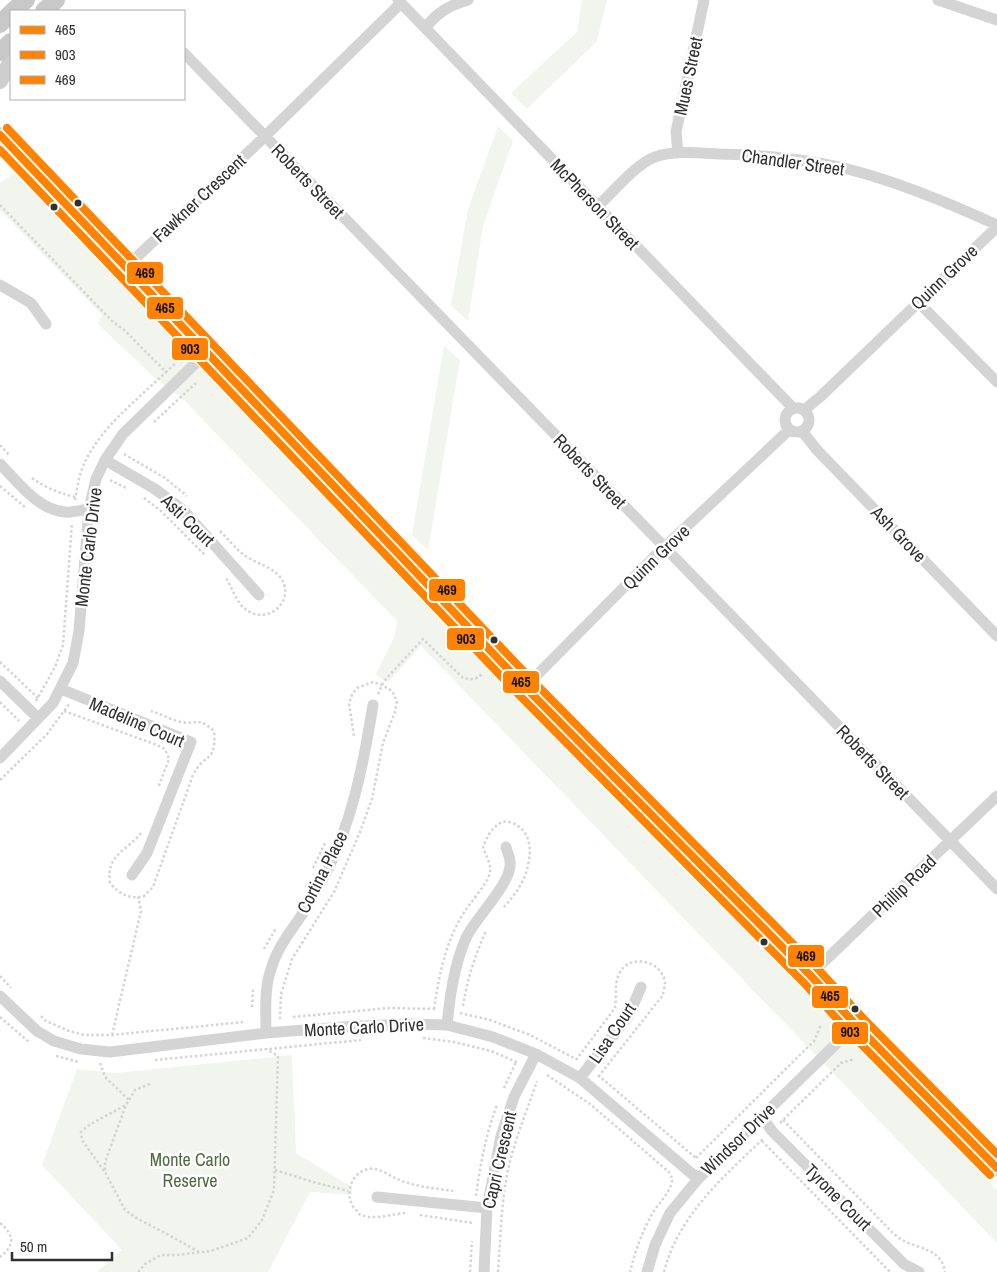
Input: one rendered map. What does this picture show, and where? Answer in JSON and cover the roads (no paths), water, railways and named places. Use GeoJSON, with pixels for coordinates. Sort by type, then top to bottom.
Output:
{"type":"FeatureCollection","features":[{"type":"Feature","properties":{"kind":"main road"},"geometry":{"type":"LineString","coordinates":[[14,10],[26,0]]}},
{"type":"Feature","properties":{"kind":"main road"},"geometry":{"type":"LineString","coordinates":[[0,24],[10,14]]}},
{"type":"Feature","properties":{"kind":"main road"},"geometry":{"type":"LineString","coordinates":[[0,52],[10,43]]}},
{"type":"Feature","properties":{"kind":"main road"},"geometry":{"type":"LineString","coordinates":[[0,81],[10,63]]}},
{"type":"Feature","properties":{"kind":"main road"},"geometry":{"type":"LineString","coordinates":[[0,135],[8,150],[126,267],[525,687],[810,975],[857,1026],[997,1168]]}},
{"type":"Feature","properties":{"kind":"street"},"geometry":{"type":"LineString","coordinates":[[425,28],[434,17],[448,6],[468,0]]}},
{"type":"Feature","properties":{"kind":"street","name":"Mues Street"},"geometry":{"type":"LineString","coordinates":[[678,153],[676,132],[704,0]]}},
{"type":"Feature","properties":{"kind":"street"},"geometry":{"type":"LineString","coordinates":[[938,0],[997,20]]}},
{"type":"Feature","properties":{"kind":"street","name":"McPherson Street"},"geometry":{"type":"LineString","coordinates":[[400,2],[798,409]]}},
{"type":"Feature","properties":{"kind":"street","name":"Fawkner Crescent"},"geometry":{"type":"LineString","coordinates":[[126,267],[265,137],[400,2]]}},
{"type":"Feature","properties":{"kind":"street","name":"Roberts Street"},"geometry":{"type":"LineString","coordinates":[[185,54],[997,890]]}},
{"type":"Feature","properties":{"kind":"street","name":"Chandler Street"},"geometry":{"type":"LineString","coordinates":[[598,206],[641,165],[654,157],[678,153],[750,155],[802,160],[855,171],[928,194],[997,226]]}},
{"type":"Feature","properties":{"kind":"street","name":"Quinn Grove"},"geometry":{"type":"LineString","coordinates":[[798,409],[820,397],[997,226]]}},
{"type":"Feature","properties":{"kind":"street"},"geometry":{"type":"LineString","coordinates":[[0,285],[31,304],[46,324]]}},
{"type":"Feature","properties":{"kind":"street"},"geometry":{"type":"LineString","coordinates":[[918,302],[997,382]]}},
{"type":"Feature","properties":{"kind":"street","name":"Monte Carlo Drive"},"geometry":{"type":"LineString","coordinates":[[0,758],[53,703],[73,663],[79,631],[88,509],[96,479],[123,434],[206,353]]}},
{"type":"Feature","properties":{"kind":"street"},"geometry":{"type":"LineString","coordinates":[[798,409],[808,416],[808,425],[802,431],[794,432],[790,430],[784,420],[787,412],[798,409]]}},
{"type":"Feature","properties":{"kind":"street","name":"Quinn Grove"},"geometry":{"type":"LineString","coordinates":[[525,687],[665,548],[790,430]]}},
{"type":"Feature","properties":{"kind":"street","name":"Ash Grove"},"geometry":{"type":"LineString","coordinates":[[802,431],[818,450],[997,636]]}},
{"type":"Feature","properties":{"kind":"street","name":"Asti Court"},"geometry":{"type":"LineString","coordinates":[[106,460],[155,488],[184,511],[259,595]]}},
{"type":"Feature","properties":{"kind":"street"},"geometry":{"type":"LineString","coordinates":[[0,464],[28,493],[45,506],[65,512],[88,509]]}},
{"type":"Feature","properties":{"kind":"street"},"geometry":{"type":"LineString","coordinates":[[0,681],[38,718]]}},
{"type":"Feature","properties":{"kind":"street","name":"Madeline Court"},"geometry":{"type":"LineString","coordinates":[[61,689],[191,742],[148,853],[132,876]]}},
{"type":"Feature","properties":{"kind":"street","name":"Cortina Place"},"geometry":{"type":"LineString","coordinates":[[266,1033],[266,992],[270,970],[280,946],[320,885],[337,850],[353,805],[362,768],[373,705]]}},
{"type":"Feature","properties":{"kind":"street","name":"Phillip Road"},"geometry":{"type":"LineString","coordinates":[[810,975],[997,796]]}},
{"type":"Feature","properties":{"kind":"street"},"geometry":{"type":"LineString","coordinates":[[447,1024],[450,992],[458,960],[467,936],[480,914],[507,878],[510,863],[506,847]]}},
{"type":"Feature","properties":{"kind":"street","name":"Lisa Court"},"geometry":{"type":"LineString","coordinates":[[584,1074],[629,1015],[640,987]]}},
{"type":"Feature","properties":{"kind":"street","name":"Monte Carlo Drive"},"geometry":{"type":"LineString","coordinates":[[0,996],[37,1031],[54,1040],[81,1049],[110,1052],[266,1033],[360,1026],[447,1024],[492,1037],[584,1074],[698,1179]]}},
{"type":"Feature","properties":{"kind":"street","name":"Windsor Drive"},"geometry":{"type":"LineString","coordinates":[[647,1272],[655,1245],[670,1212],[698,1179],[838,1042],[857,1026]]}},
{"type":"Feature","properties":{"kind":"street","name":"Capri Crescent"},"geometry":{"type":"LineString","coordinates":[[484,1272],[487,1208],[501,1136],[514,1097],[536,1054]]}},
{"type":"Feature","properties":{"kind":"street","name":"Tyrone Court"},"geometry":{"type":"LineString","coordinates":[[762,1117],[772,1130],[904,1264],[919,1272]]}},
{"type":"Feature","properties":{"kind":"street"},"geometry":{"type":"LineString","coordinates":[[377,1197],[487,1208]]}},
{"type":"Feature","properties":{"kind":"park label","name":"Monte Carlo Reserve"},"geometry":{"type":"Point","coordinates":[190,1169]}}]}
